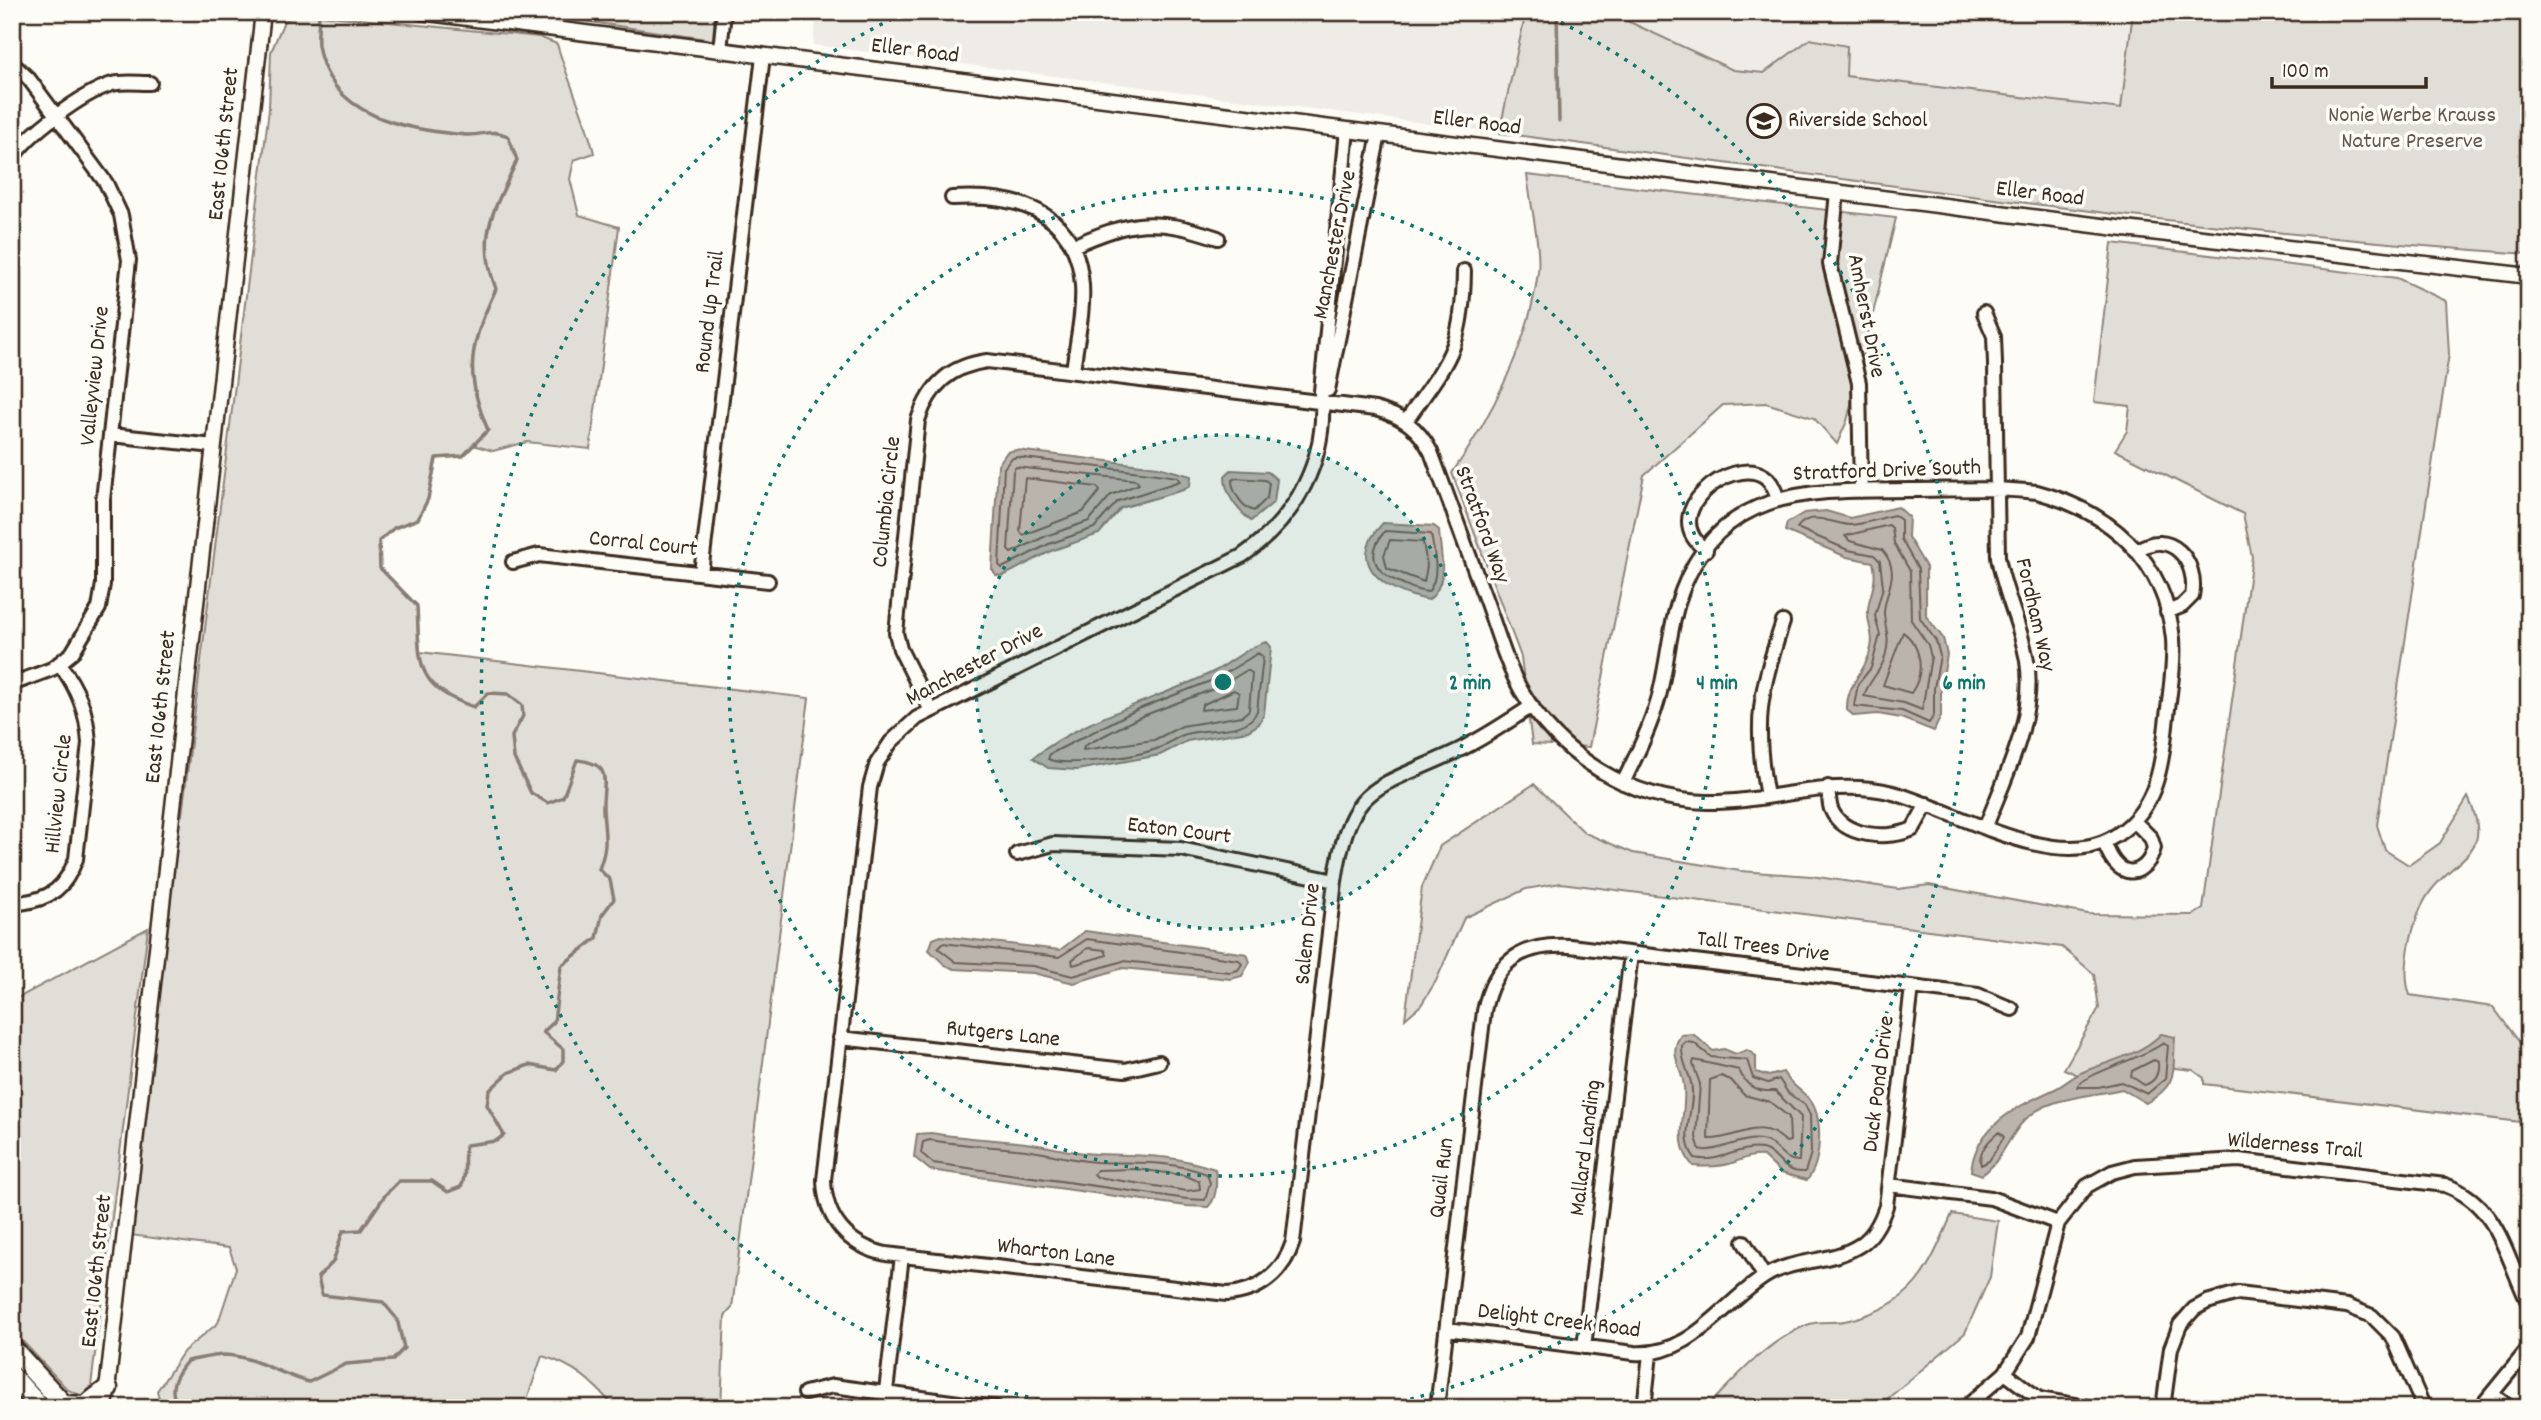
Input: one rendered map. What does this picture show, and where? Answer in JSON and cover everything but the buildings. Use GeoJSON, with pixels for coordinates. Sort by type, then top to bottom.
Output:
{"type":"FeatureCollection","features":[{"type":"Feature","properties":{"kind":"main road"},"geometry":{"type":"LineString","coordinates":[[12,1348],[66,1406],[85,1406],[108,1388]]}},
{"type":"Feature","properties":{"kind":"main road"},"geometry":{"type":"LineString","coordinates":[[12,1377],[41,1408]]}},
{"type":"Feature","properties":{"kind":"street","name":"East 106th Street"},"geometry":{"type":"LineString","coordinates":[[105,1408],[263,12]]}},
{"type":"Feature","properties":{"kind":"street","name":"Eller Road"},"geometry":{"type":"LineString","coordinates":[[421,12],[1837,192],[2529,276]]}},
{"type":"Feature","properties":{"kind":"street"},"geometry":{"type":"LineString","coordinates":[[720,50],[724,12]]}},
{"type":"Feature","properties":{"kind":"street","name":"Round Up Trail"},"geometry":{"type":"LineString","coordinates":[[701,573],[764,56]]}},
{"type":"Feature","properties":{"kind":"street","name":"Valleyview Drive"},"geometry":{"type":"LineString","coordinates":[[12,63],[29,79],[106,183],[126,232],[129,260],[103,500],[103,584],[99,608],[82,640],[59,663],[37,676],[12,684]]}},
{"type":"Feature","properties":{"kind":"street"},"geometry":{"type":"LineString","coordinates":[[12,159],[32,136],[111,85],[150,83]]}},
{"type":"Feature","properties":{"kind":"street","name":"Manchester Drive"},"geometry":{"type":"LineString","coordinates":[[1322,403],[1347,130]]}},
{"type":"Feature","properties":{"kind":"street","name":"Manchester Drive"},"geometry":{"type":"LineString","coordinates":[[832,1217],[826,1200],[824,1180],[870,787],[877,764],[891,742],[906,726],[931,710],[1242,556],[1262,542],[1292,511],[1307,484],[1314,457],[1322,403],[1335,359],[1379,134]]}},
{"type":"Feature","properties":{"kind":"street","name":"Amherst Drive"},"geometry":{"type":"LineString","coordinates":[[1837,192],[1830,264],[1858,375],[1861,491]]}},
{"type":"Feature","properties":{"kind":"street"},"geometry":{"type":"LineString","coordinates":[[952,198],[999,197],[1029,206],[1048,216],[1073,246],[1082,286],[1073,371]]}},
{"type":"Feature","properties":{"kind":"street"},"geometry":{"type":"LineString","coordinates":[[1073,246],[1118,227],[1140,223],[1179,226],[1218,238]]}},
{"type":"Feature","properties":{"kind":"street"},"geometry":{"type":"LineString","coordinates":[[1406,421],[1455,346],[1464,309],[1464,271]]}},
{"type":"Feature","properties":{"kind":"street","name":"Fordham Way"},"geometry":{"type":"LineString","coordinates":[[1984,313],[1994,336],[2002,579],[2027,659],[2029,692],[2022,727],[1986,826]]}},
{"type":"Feature","properties":{"kind":"street","name":"Columbia Circle"},"geometry":{"type":"LineString","coordinates":[[931,710],[900,649],[896,633],[918,420],[925,400],[951,371],[988,361],[1019,365]]}},
{"type":"Feature","properties":{"kind":"street","name":"Stratford Way"},"geometry":{"type":"LineString","coordinates":[[1019,365],[1375,409],[1406,421],[1424,439],[1431,452],[1509,662],[1532,706],[1566,747],[1604,774],[1623,783],[1651,794],[1694,802],[1722,802],[1828,787],[1885,791],[2058,849],[2086,848],[2104,842]]}},
{"type":"Feature","properties":{"kind":"street"},"geometry":{"type":"LineString","coordinates":[[111,435],[214,446]]}},
{"type":"Feature","properties":{"kind":"street","name":"Stratford Drive South"},"geometry":{"type":"LineString","coordinates":[[1706,550],[1690,534],[1687,522],[1694,503],[1714,484],[1734,474],[1753,471],[1768,479],[1778,498]]}},
{"type":"Feature","properties":{"kind":"street","name":"Stratford Drive South"},"geometry":{"type":"LineString","coordinates":[[1623,783],[1658,700],[1681,592],[1706,550],[1738,518],[1778,498],[1819,492],[2037,492],[2065,500],[2105,520],[2136,551],[2156,581],[2167,612],[2173,656],[2163,750],[2155,789],[2134,821]]}},
{"type":"Feature","properties":{"kind":"street"},"geometry":{"type":"LineString","coordinates":[[2136,551],[2147,543],[2163,541],[2172,545],[2186,561],[2191,573],[2192,596],[2182,606],[2167,612]]}},
{"type":"Feature","properties":{"kind":"street","name":"Corral Court"},"geometry":{"type":"LineString","coordinates":[[513,562],[539,555],[768,581]]}},
{"type":"Feature","properties":{"kind":"street"},"geometry":{"type":"LineString","coordinates":[[1767,796],[1759,748],[1759,705],[1783,622]]}},
{"type":"Feature","properties":{"kind":"street","name":"Hillview Circle"},"geometry":{"type":"LineString","coordinates":[[20,903],[39,901],[53,895],[69,877],[76,859],[89,743],[88,727],[80,697],[59,663]]}},
{"type":"Feature","properties":{"kind":"street","name":"Salem Drive"},"geometry":{"type":"LineString","coordinates":[[1281,1267],[1291,1251],[1296,1225],[1335,881],[1345,831],[1359,805],[1370,792],[1477,741],[1532,706]]}},
{"type":"Feature","properties":{"kind":"street"},"geometry":{"type":"LineString","coordinates":[[1828,787],[1830,808],[1835,816],[1850,827],[1871,834],[1891,835],[1913,829],[1927,804]]}},
{"type":"Feature","properties":{"kind":"street"},"geometry":{"type":"LineString","coordinates":[[2134,821],[2151,838],[2154,848],[2144,867],[2136,871],[2121,868],[2111,858],[2104,842],[2134,821]]}},
{"type":"Feature","properties":{"kind":"street","name":"Eaton Court"},"geometry":{"type":"LineString","coordinates":[[1017,854],[1053,844],[1181,849],[1335,881]]}},
{"type":"Feature","properties":{"kind":"street","name":"Tall Trees Drive"},"geometry":{"type":"LineString","coordinates":[[1510,961],[1524,951],[1554,945],[1978,995],[2012,1009]]}},
{"type":"Feature","properties":{"kind":"street","name":"Mallard Landing"},"geometry":{"type":"LineString","coordinates":[[1584,1347],[1631,954]]}},
{"type":"Feature","properties":{"kind":"street","name":"Quail Run"},"geometry":{"type":"LineString","coordinates":[[1437,1408],[1484,1011],[1493,980],[1510,961]]}},
{"type":"Feature","properties":{"kind":"street","name":"Duck Pond Drive"},"geometry":{"type":"LineString","coordinates":[[1889,1185],[1912,987]]}},
{"type":"Feature","properties":{"kind":"street","name":"Rutgers Lane"},"geometry":{"type":"LineString","coordinates":[[841,1038],[1125,1070],[1159,1062]]}},
{"type":"Feature","properties":{"kind":"street","name":"Wilderness Trail"},"geometry":{"type":"LineString","coordinates":[[1965,1408],[2006,1373],[2021,1351],[2034,1322],[2058,1223],[2072,1201],[2087,1186],[2112,1172],[2135,1166],[2239,1160],[2445,1185],[2473,1199],[2491,1219],[2529,1304]]}},
{"type":"Feature","properties":{"kind":"street"},"geometry":{"type":"LineString","coordinates":[[1889,1185],[1991,1198],[2058,1223]]}},
{"type":"Feature","properties":{"kind":"street","name":"Delight Creek Road"},"geometry":{"type":"LineString","coordinates":[[1447,1329],[1650,1354],[1668,1350],[1688,1339],[1765,1276],[1836,1256],[1864,1242],[1881,1220],[1889,1185]]}},
{"type":"Feature","properties":{"kind":"street","name":"Wharton Lane"},"geometry":{"type":"LineString","coordinates":[[832,1217],[854,1243],[877,1252],[1227,1294],[1256,1287],[1281,1267]]}},
{"type":"Feature","properties":{"kind":"street"},"geometry":{"type":"LineString","coordinates":[[1744,1242],[1765,1276]]}},
{"type":"Feature","properties":{"kind":"street"},"geometry":{"type":"LineString","coordinates":[[884,1408],[902,1256]]}},
{"type":"Feature","properties":{"kind":"street"},"geometry":{"type":"LineString","coordinates":[[2162,1408],[2171,1348],[2184,1320],[2194,1309],[2216,1298],[2246,1293],[2347,1306],[2372,1316],[2393,1337],[2424,1408]]}},
{"type":"Feature","properties":{"kind":"street"},"geometry":{"type":"LineString","coordinates":[[2480,1408],[2529,1348]]}},
{"type":"Feature","properties":{"kind":"street"},"geometry":{"type":"LineString","coordinates":[[1644,1408],[1650,1354]]}},
{"type":"Feature","properties":{"kind":"street"},"geometry":{"type":"LineString","coordinates":[[2006,1373],[2039,1399],[2093,1408]]}},
{"type":"Feature","properties":{"kind":"street"},"geometry":{"type":"LineString","coordinates":[[805,1393],[833,1386],[996,1408]]}},
{"type":"Feature","properties":{"kind":"street"},"geometry":{"type":"LineString","coordinates":[[2492,1394],[2510,1408]]}},
{"type":"Feature","properties":{"kind":"shaded area","name":"Riverside School"},"geometry":{"type":"Polygon","coordinates":[[[817,12],[2133,12],[2109,211],[813,45],[817,12]]]}},
{"type":"Feature","properties":{"kind":"green space"},"geometry":{"type":"Polygon","coordinates":[[[523,12],[715,12],[713,40],[523,12]]]}},
{"type":"Feature","properties":{"kind":"green space","name":"Nonie Werbe Krauss Nature Preserve"},"geometry":{"type":"Polygon","coordinates":[[[1526,12],[1608,12],[1733,70],[1764,73],[1810,39],[1847,46],[1846,76],[2121,109],[2133,12],[2529,12],[2529,254],[2271,232],[2142,217],[1499,133],[1526,12]]]}},
{"type":"Feature","properties":{"kind":"green space"},"geometry":{"type":"Polygon","coordinates":[[[300,13],[539,37],[557,44],[594,153],[574,160],[570,179],[579,215],[619,227],[590,449],[527,442],[493,451],[473,445],[463,456],[437,458],[428,499],[418,519],[394,528],[379,541],[380,568],[417,606],[420,652],[809,698],[732,1308],[725,1316],[721,1408],[615,1408],[583,1376],[564,1364],[542,1356],[524,1408],[162,1408],[157,1391],[184,1351],[218,1323],[236,1268],[229,1248],[130,1235],[177,815],[182,815],[269,109],[271,52],[284,21],[300,13]]]}},
{"type":"Feature","properties":{"kind":"green space"},"geometry":{"type":"Polygon","coordinates":[[[1527,175],[1896,218],[1847,421],[1837,444],[1814,418],[1766,403],[1723,405],[1644,475],[1589,747],[1532,744],[1521,657],[1452,473],[1481,428],[1507,377],[1534,298],[1539,262],[1527,175]]]}},
{"type":"Feature","properties":{"kind":"green space"},"geometry":{"type":"Polygon","coordinates":[[[2112,243],[2397,278],[2446,301],[2449,354],[2377,825],[2385,850],[2409,865],[2440,843],[2468,797],[2475,815],[2476,840],[2465,857],[2434,887],[2420,909],[2408,955],[2407,984],[2410,995],[2493,1007],[2527,1052],[2529,1123],[2204,1084],[2204,1078],[2193,1070],[2157,1066],[2090,1080],[2064,1069],[2099,1008],[2094,974],[2062,947],[1561,883],[1526,889],[1464,918],[1436,981],[1421,1005],[1405,1019],[1422,887],[1440,846],[1534,784],[1585,833],[1633,853],[1740,871],[1811,876],[1898,889],[1929,885],[2088,914],[2193,915],[2203,909],[2252,557],[2243,514],[2115,450],[2127,431],[2130,406],[2094,402],[2112,243]]]}},
{"type":"Feature","properties":{"kind":"green space"},"geometry":{"type":"Polygon","coordinates":[[[148,928],[91,1386],[83,1396],[68,1390],[12,1330],[12,1001],[148,928]]]}},
{"type":"Feature","properties":{"kind":"green space"},"geometry":{"type":"Polygon","coordinates":[[[1952,1214],[1998,1221],[1990,1277],[1965,1333],[1886,1400],[1844,1408],[1712,1408],[1711,1403],[1744,1369],[1767,1349],[1793,1332],[1812,1324],[1844,1321],[1871,1313],[1890,1305],[1904,1294],[1926,1268],[1952,1214]]]}},
{"type":"Feature","properties":{"kind":"water"},"geometry":{"type":"Polygon","coordinates":[[[1016,450],[1158,467],[1191,476],[1190,486],[1121,508],[1099,534],[1051,551],[1003,576],[996,575],[992,569],[998,465],[1007,452],[1016,450]]]}},
{"type":"Feature","properties":{"kind":"water"},"geometry":{"type":"Polygon","coordinates":[[[1231,470],[1268,472],[1277,480],[1274,502],[1251,521],[1237,506],[1227,489],[1225,476],[1231,470]]]}},
{"type":"Feature","properties":{"kind":"water"},"geometry":{"type":"Polygon","coordinates":[[[1898,507],[1909,517],[1908,537],[1926,567],[1926,616],[1943,638],[1947,655],[1941,688],[1941,716],[1934,731],[1901,718],[1878,714],[1854,716],[1847,710],[1849,694],[1871,649],[1868,610],[1874,579],[1873,562],[1847,557],[1785,531],[1787,523],[1804,513],[1826,511],[1850,518],[1898,507]]]}},
{"type":"Feature","properties":{"kind":"water"},"geometry":{"type":"Polygon","coordinates":[[[1383,523],[1434,526],[1439,530],[1442,576],[1436,593],[1429,600],[1399,591],[1375,575],[1367,552],[1372,538],[1383,523]]]}},
{"type":"Feature","properties":{"kind":"water"},"geometry":{"type":"Polygon","coordinates":[[[1267,642],[1271,647],[1264,714],[1259,724],[1248,731],[1187,741],[1160,755],[1077,770],[1048,768],[1033,758],[1075,731],[1192,682],[1221,668],[1253,647],[1267,642]]]}},
{"type":"Feature","properties":{"kind":"water"},"geometry":{"type":"Polygon","coordinates":[[[1085,931],[1247,954],[1250,962],[1242,976],[1231,979],[1123,968],[1074,983],[1033,973],[954,969],[945,965],[929,950],[933,939],[941,936],[1060,950],[1085,931]]]}},
{"type":"Feature","properties":{"kind":"water"},"geometry":{"type":"Polygon","coordinates":[[[1693,1034],[1713,1051],[1724,1049],[1736,1054],[1747,1050],[1756,1056],[1756,1072],[1769,1076],[1783,1072],[1810,1100],[1817,1118],[1819,1141],[1812,1173],[1807,1180],[1781,1173],[1763,1156],[1752,1156],[1720,1166],[1693,1166],[1683,1147],[1684,1087],[1675,1048],[1681,1035],[1693,1034]]]}},
{"type":"Feature","properties":{"kind":"water"},"geometry":{"type":"Polygon","coordinates":[[[2161,1034],[2175,1037],[2173,1068],[2169,1083],[2157,1096],[2146,1103],[2122,1089],[2054,1103],[2031,1115],[2021,1124],[1999,1158],[1982,1175],[1971,1171],[1974,1155],[1981,1142],[1990,1130],[2013,1111],[2079,1074],[2144,1047],[2161,1034]]]}},
{"type":"Feature","properties":{"kind":"water"},"geometry":{"type":"Polygon","coordinates":[[[931,1133],[1027,1143],[1088,1154],[1184,1161],[1215,1169],[1215,1194],[1208,1207],[1186,1206],[930,1170],[914,1157],[917,1134],[931,1133]]]}},
{"type":"Feature","properties":{"kind":"waterway"},"geometry":{"type":"LineString","coordinates":[[180,1408],[173,1389],[179,1372],[187,1361],[220,1355],[236,1356],[309,1382],[346,1364],[393,1360],[404,1348],[397,1319],[383,1302],[322,1295],[318,1277],[333,1262],[343,1231],[361,1230],[386,1194],[399,1181],[432,1181],[448,1192],[461,1187],[466,1145],[496,1141],[504,1135],[487,1105],[489,1091],[508,1073],[529,1065],[556,1070],[563,1061],[563,1049],[543,1032],[554,1022],[561,966],[597,938],[602,915],[614,899],[610,880],[599,869],[605,838],[602,770],[589,762],[577,760],[563,797],[548,803],[531,793],[514,758],[512,736],[523,716],[522,705],[508,694],[488,693],[474,707],[454,699],[430,681],[420,657],[417,606],[380,568],[379,541],[394,528],[418,519],[428,499],[436,458],[463,456],[488,430],[475,391],[473,358],[480,326],[496,289],[487,252],[490,222],[517,160],[508,136],[491,132],[466,135],[419,129],[374,115],[354,104],[337,89],[325,69],[318,45],[319,12]]}},
{"type":"Feature","properties":{"kind":"waterway"},"geometry":{"type":"LineString","coordinates":[[1557,12],[1559,121]]}},
{"type":"Feature","properties":{"kind":"place","name":"Riverside School"},"geometry":{"type":"Point","coordinates":[1764,121]}}]}
